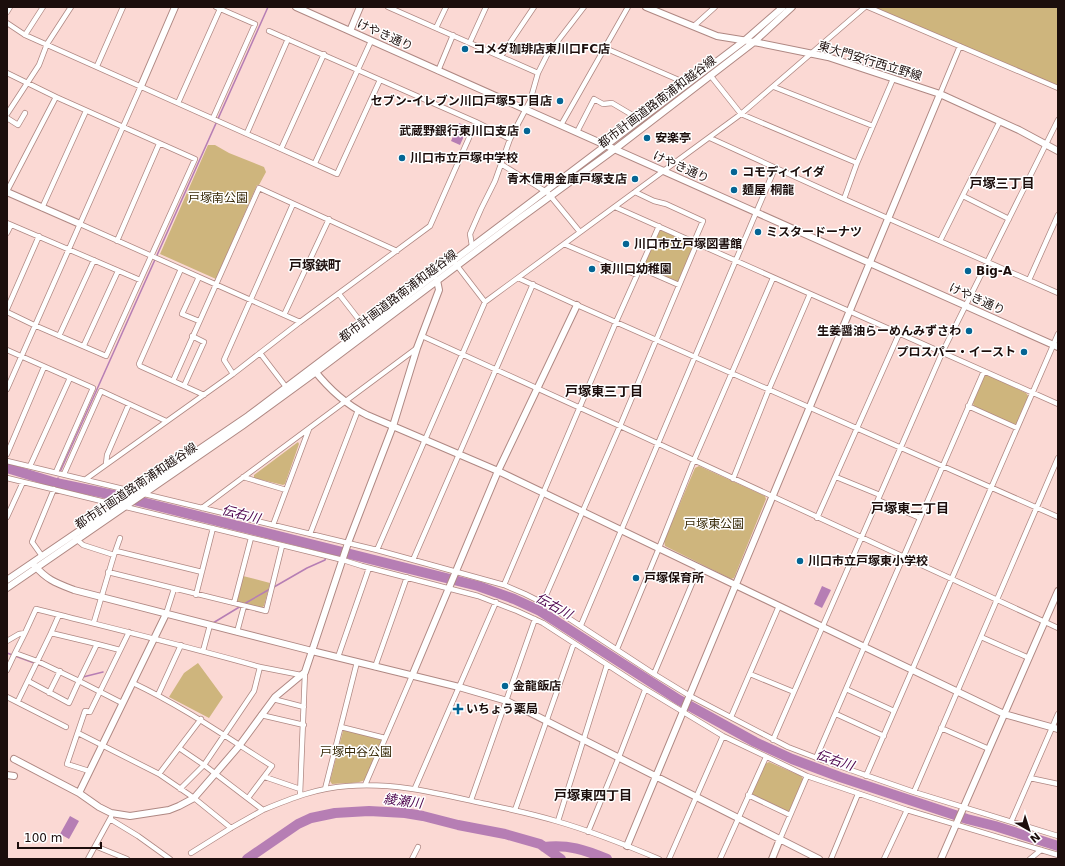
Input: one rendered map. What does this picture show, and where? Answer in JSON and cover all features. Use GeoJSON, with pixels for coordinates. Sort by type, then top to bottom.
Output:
{"type":"FeatureCollection","features":[{"type":"Feature","properties":{"kind":"street"},"geometry":{"type":"LineString","coordinates":[[7,12],[10,7]]}},
{"type":"Feature","properties":{"kind":"street"},"geometry":{"type":"LineString","coordinates":[[26,35],[43,7]]}},
{"type":"Feature","properties":{"kind":"street"},"geometry":{"type":"LineString","coordinates":[[7,114],[27,84],[38,65],[47,44],[71,7]]}},
{"type":"Feature","properties":{"kind":"street"},"geometry":{"type":"LineString","coordinates":[[97,66],[123,7]]}},
{"type":"Feature","properties":{"kind":"street"},"geometry":{"type":"LineString","coordinates":[[7,389],[175,7]]}},
{"type":"Feature","properties":{"kind":"street","name":"けやき通り"},"geometry":{"type":"LineString","coordinates":[[296,7],[1056,346]]}},
{"type":"Feature","properties":{"kind":"street"},"geometry":{"type":"LineString","coordinates":[[350,31],[360,7]]}},
{"type":"Feature","properties":{"kind":"street"},"geometry":{"type":"LineString","coordinates":[[388,7],[538,73]]}},
{"type":"Feature","properties":{"kind":"street"},"geometry":{"type":"LineString","coordinates":[[401,13],[404,7]]}},
{"type":"Feature","properties":{"kind":"street"},"geometry":{"type":"LineString","coordinates":[[436,28],[446,7]]}},
{"type":"Feature","properties":{"kind":"street"},"geometry":{"type":"LineString","coordinates":[[470,42],[486,7]]}},
{"type":"Feature","properties":{"kind":"street"},"geometry":{"type":"LineString","coordinates":[[501,56],[534,7]]}},
{"type":"Feature","properties":{"kind":"street"},"geometry":{"type":"LineString","coordinates":[[472,246],[470,234],[493,187],[510,139],[530,101],[538,73],[547,56],[584,7]]}},
{"type":"Feature","properties":{"kind":"street"},"geometry":{"type":"LineString","coordinates":[[561,125],[628,7]]}},
{"type":"Feature","properties":{"kind":"street","name":"東大門安行西立野線"},"geometry":{"type":"LineString","coordinates":[[646,7],[717,36],[754,42],[845,62],[940,94],[1000,121],[1058,151]]}},
{"type":"Feature","properties":{"kind":"street"},"geometry":{"type":"LineString","coordinates":[[694,26],[715,7]]}},
{"type":"Feature","properties":{"kind":"street","name":"都市計画道路南浦和越谷線"},"geometry":{"type":"LineString","coordinates":[[366,330],[438,280],[472,246],[744,41],[783,7]]}},
{"type":"Feature","properties":{"kind":"street","name":"都市計画道路南浦和越谷線"},"geometry":{"type":"LineString","coordinates":[[7,588],[75,538],[242,426],[455,262],[615,149],[754,42],[792,7]]}},
{"type":"Feature","properties":{"kind":"street"},"geometry":{"type":"LineString","coordinates":[[377,550],[485,302],[741,114],[866,7],[960,46],[967,47],[1058,88]]}},
{"type":"Feature","properties":{"kind":"street"},"geometry":{"type":"LineString","coordinates":[[178,103],[218,8],[255,24],[213,118]]}},
{"type":"Feature","properties":{"kind":"street"},"geometry":{"type":"LineString","coordinates":[[7,23],[26,35],[337,174],[380,80]]}},
{"type":"Feature","properties":{"kind":"street"},"geometry":{"type":"LineString","coordinates":[[269,31],[476,122],[510,139]]}},
{"type":"Feature","properties":{"kind":"street"},"geometry":{"type":"LineString","coordinates":[[438,71],[453,35]]}},
{"type":"Feature","properties":{"kind":"street"},"geometry":{"type":"LineString","coordinates":[[247,133],[288,39]]}},
{"type":"Feature","properties":{"kind":"street"},"geometry":{"type":"LineString","coordinates":[[315,164],[372,41]]}},
{"type":"Feature","properties":{"kind":"street"},"geometry":{"type":"LineString","coordinates":[[627,846],[871,263],[960,46]]}},
{"type":"Feature","properties":{"kind":"street"},"geometry":{"type":"LineString","coordinates":[[605,48],[688,84]]}},
{"type":"Feature","properties":{"kind":"street"},"geometry":{"type":"LineString","coordinates":[[281,149],[324,54]]}},
{"type":"Feature","properties":{"kind":"street"},"geometry":{"type":"LineString","coordinates":[[7,73],[27,84],[86,111],[195,159],[106,356],[34,325],[7,311],[39,236]]}},
{"type":"Feature","properties":{"kind":"street"},"geometry":{"type":"LineString","coordinates":[[710,75],[741,114],[858,163]]}},
{"type":"Feature","properties":{"kind":"street"},"geometry":{"type":"LineString","coordinates":[[844,199],[893,79]]}},
{"type":"Feature","properties":{"kind":"street"},"geometry":{"type":"LineString","coordinates":[[774,86],[873,126]]}},
{"type":"Feature","properties":{"kind":"street"},"geometry":{"type":"LineString","coordinates":[[56,97],[7,192],[300,322]]}},
{"type":"Feature","properties":{"kind":"street"},"geometry":{"type":"LineString","coordinates":[[577,132],[594,99],[603,104],[612,103],[639,119]]}},
{"type":"Feature","properties":{"kind":"street"},"geometry":{"type":"LineString","coordinates":[[42,208],[86,111]]}},
{"type":"Feature","properties":{"kind":"street"},"geometry":{"type":"LineString","coordinates":[[7,118],[18,124],[25,113]]}},
{"type":"Feature","properties":{"kind":"street"},"geometry":{"type":"LineString","coordinates":[[773,740],[942,353],[1058,120]]}},
{"type":"Feature","properties":{"kind":"street"},"geometry":{"type":"LineString","coordinates":[[940,241],[1000,121]]}},
{"type":"Feature","properties":{"kind":"street"},"geometry":{"type":"LineString","coordinates":[[86,479],[233,374],[300,322],[430,226],[476,122]]}},
{"type":"Feature","properties":{"kind":"street"},"geometry":{"type":"LineString","coordinates":[[710,138],[844,199],[1058,293]]}},
{"type":"Feature","properties":{"kind":"street"},"geometry":{"type":"LineString","coordinates":[[117,241],[159,144]]}},
{"type":"Feature","properties":{"kind":"street"},"geometry":{"type":"LineString","coordinates":[[501,164],[551,195],[580,232]]}},
{"type":"Feature","properties":{"kind":"street"},"geometry":{"type":"LineString","coordinates":[[581,625],[776,168]]}},
{"type":"Feature","properties":{"kind":"street"},"geometry":{"type":"LineString","coordinates":[[173,381],[259,188],[396,251]]}},
{"type":"Feature","properties":{"kind":"street"},"geometry":{"type":"LineString","coordinates":[[544,602],[679,285],[703,221],[635,192]]}},
{"type":"Feature","properties":{"kind":"street"},"geometry":{"type":"LineString","coordinates":[[963,196],[1009,219]]}},
{"type":"Feature","properties":{"kind":"street"},"geometry":{"type":"LineString","coordinates":[[233,374],[224,360],[293,204]]}},
{"type":"Feature","properties":{"kind":"street"},"geometry":{"type":"LineString","coordinates":[[615,207],[1058,404]]}},
{"type":"Feature","properties":{"kind":"street"},"geometry":{"type":"LineString","coordinates":[[1029,280],[1058,215]]}},
{"type":"Feature","properties":{"kind":"street"},"geometry":{"type":"LineString","coordinates":[[284,315],[328,219]]}},
{"type":"Feature","properties":{"kind":"street"},"geometry":{"type":"LineString","coordinates":[[7,233],[9,224],[140,280]]}},
{"type":"Feature","properties":{"kind":"street"},"geometry":{"type":"LineString","coordinates":[[504,585],[616,322],[659,226]]}},
{"type":"Feature","properties":{"kind":"street"},"geometry":{"type":"LineString","coordinates":[[564,244],[637,275]]}},
{"type":"Feature","properties":{"kind":"street"},"geometry":{"type":"LineString","coordinates":[[59,336],[94,260]]}},
{"type":"Feature","properties":{"kind":"street"},"geometry":{"type":"LineString","coordinates":[[455,262],[485,302]]}},
{"type":"Feature","properties":{"kind":"street"},"geometry":{"type":"LineString","coordinates":[[640,268],[679,285]]}},
{"type":"Feature","properties":{"kind":"street"},"geometry":{"type":"LineString","coordinates":[[181,269],[139,364],[140,366],[204,395]]}},
{"type":"Feature","properties":{"kind":"street"},"geometry":{"type":"LineString","coordinates":[[84,346],[118,271]]}},
{"type":"Feature","properties":{"kind":"street"},"geometry":{"type":"LineString","coordinates":[[199,277],[182,314],[199,321]]}},
{"type":"Feature","properties":{"kind":"street"},"geometry":{"type":"LineString","coordinates":[[518,278],[1058,517]]}},
{"type":"Feature","properties":{"kind":"street"},"geometry":{"type":"LineString","coordinates":[[617,649],[694,460],[773,278]]}},
{"type":"Feature","properties":{"kind":"street"},"geometry":{"type":"LineString","coordinates":[[300,795],[304,725],[303,673],[312,651],[348,543],[393,426],[417,348],[439,290],[438,280]]}},
{"type":"Feature","properties":{"kind":"street"},"geometry":{"type":"LineString","coordinates":[[414,560],[533,284]]}},
{"type":"Feature","properties":{"kind":"street"},"geometry":{"type":"LineString","coordinates":[[339,294],[366,330]]}},
{"type":"Feature","properties":{"kind":"street"},"geometry":{"type":"LineString","coordinates":[[733,479],[769,389],[810,294]]}},
{"type":"Feature","properties":{"kind":"street"},"geometry":{"type":"LineString","coordinates":[[365,785],[498,471],[577,305]]}},
{"type":"Feature","properties":{"kind":"street"},"geometry":{"type":"LineString","coordinates":[[817,518],[900,334]]}},
{"type":"Feature","properties":{"kind":"street"},"geometry":{"type":"LineString","coordinates":[[866,776],[1032,393],[1056,346],[1058,334]]}},
{"type":"Feature","properties":{"kind":"street"},"geometry":{"type":"LineString","coordinates":[[184,386],[204,342],[192,336]]}},
{"type":"Feature","properties":{"kind":"street"},"geometry":{"type":"LineString","coordinates":[[422,336],[1058,628]]}},
{"type":"Feature","properties":{"kind":"street"},"geometry":{"type":"LineString","coordinates":[[202,508],[417,348]]}},
{"type":"Feature","properties":{"kind":"street"},"geometry":{"type":"LineString","coordinates":[[7,350],[93,388],[56,472]]}},
{"type":"Feature","properties":{"kind":"street"},"geometry":{"type":"LineString","coordinates":[[260,353],[286,387]]}},
{"type":"Feature","properties":{"kind":"street"},"geometry":{"type":"LineString","coordinates":[[7,454],[44,367]]}},
{"type":"Feature","properties":{"kind":"street"},"geometry":{"type":"LineString","coordinates":[[314,370],[330,389],[344,402],[358,410],[543,492],[864,648],[1004,714],[1055,728]]}},
{"type":"Feature","properties":{"kind":"street","name":"都市計画道路南浦和越谷線"},"geometry":{"type":"LineString","coordinates":[[138,495],[286,387],[314,370]]}},
{"type":"Feature","properties":{"kind":"street"},"geometry":{"type":"LineString","coordinates":[[816,758],[984,371]]}},
{"type":"Feature","properties":{"kind":"street"},"geometry":{"type":"LineString","coordinates":[[30,466],[70,378]]}},
{"type":"Feature","properties":{"kind":"street"},"geometry":{"type":"LineString","coordinates":[[64,474],[101,391],[166,421]]}},
{"type":"Feature","properties":{"kind":"street"},"geometry":{"type":"LineString","coordinates":[[106,464],[107,455],[129,404]]}},
{"type":"Feature","properties":{"kind":"street"},"geometry":{"type":"LineString","coordinates":[[968,406],[1017,428]]}},
{"type":"Feature","properties":{"kind":"street"},"geometry":{"type":"LineString","coordinates":[[310,534],[358,410]]}},
{"type":"Feature","properties":{"kind":"street"},"geometry":{"type":"LineString","coordinates":[[273,525],[309,428]]}},
{"type":"Feature","properties":{"kind":"street"},"geometry":{"type":"LineString","coordinates":[[914,792],[1058,458]]}},
{"type":"Feature","properties":{"kind":"street"},"geometry":{"type":"LineString","coordinates":[[7,461],[86,479],[138,495],[202,508],[377,550],[504,585],[544,602],[689,697],[731,717],[773,740],[816,758],[962,810],[1011,822],[1058,836]]}},
{"type":"Feature","properties":{"kind":"street"},"geometry":{"type":"LineString","coordinates":[[243,477],[286,490]]}},
{"type":"Feature","properties":{"kind":"street"},"geometry":{"type":"LineString","coordinates":[[836,477],[920,518]]}},
{"type":"Feature","properties":{"kind":"street"},"geometry":{"type":"LineString","coordinates":[[7,478],[123,505],[282,546],[343,560],[369,568],[449,586],[496,602],[535,619],[645,690],[684,710],[723,736],[807,776],[907,810],[1058,855]]}},
{"type":"Feature","properties":{"kind":"street"},"geometry":{"type":"LineString","coordinates":[[7,517],[9,508],[23,482]]}},
{"type":"Feature","properties":{"kind":"street"},"geometry":{"type":"LineString","coordinates":[[42,556],[32,542],[54,489]]}},
{"type":"Feature","properties":{"kind":"street"},"geometry":{"type":"LineString","coordinates":[[196,595],[213,528]]}},
{"type":"Feature","properties":{"kind":"street"},"geometry":{"type":"LineString","coordinates":[[75,538],[83,544],[115,553],[202,572]]}},
{"type":"Feature","properties":{"kind":"street","name":"都市計画道路南浦和越谷線"},"geometry":{"type":"LineString","coordinates":[[8,578],[35,566],[42,556],[75,538]]}},
{"type":"Feature","properties":{"kind":"street"},"geometry":{"type":"LineString","coordinates":[[94,622],[108,572],[120,538]]}},
{"type":"Feature","properties":{"kind":"street"},"geometry":{"type":"LineString","coordinates":[[234,603],[251,538]]}},
{"type":"Feature","properties":{"kind":"street"},"geometry":{"type":"LineString","coordinates":[[108,572],[196,595],[266,611],[282,546]]}},
{"type":"Feature","properties":{"kind":"street"},"geometry":{"type":"LineString","coordinates":[[35,566],[45,577],[74,590],[459,687],[507,701],[819,859]]}},
{"type":"Feature","properties":{"kind":"street"},"geometry":{"type":"LineString","coordinates":[[654,674],[699,567]]}},
{"type":"Feature","properties":{"kind":"street"},"geometry":{"type":"LineString","coordinates":[[338,657],[369,568]]}},
{"type":"Feature","properties":{"kind":"street"},"geometry":{"type":"LineString","coordinates":[[375,667],[407,577]]}},
{"type":"Feature","properties":{"kind":"street"},"geometry":{"type":"LineString","coordinates":[[79,793],[166,614],[174,589]]}},
{"type":"Feature","properties":{"kind":"street"},"geometry":{"type":"LineString","coordinates":[[941,859],[1058,591]]}},
{"type":"Feature","properties":{"kind":"street"},"geometry":{"type":"LineString","coordinates":[[416,788],[496,602]]}},
{"type":"Feature","properties":{"kind":"street"},"geometry":{"type":"LineString","coordinates":[[238,632],[244,606]]}},
{"type":"Feature","properties":{"kind":"street"},"geometry":{"type":"LineString","coordinates":[[731,717],[779,606]]}},
{"type":"Feature","properties":{"kind":"street"},"geometry":{"type":"LineString","coordinates":[[7,670],[36,609],[94,622],[153,640],[181,645],[260,667],[303,673]]}},
{"type":"Feature","properties":{"kind":"street"},"geometry":{"type":"LineString","coordinates":[[18,701],[59,615]]}},
{"type":"Feature","properties":{"kind":"street"},"geometry":{"type":"LineString","coordinates":[[471,800],[535,619]]}},
{"type":"Feature","properties":{"kind":"street"},"geometry":{"type":"LineString","coordinates":[[203,651],[210,625]]}},
{"type":"Feature","properties":{"kind":"street"},"geometry":{"type":"LineString","coordinates":[[89,771],[67,764],[85,711],[90,712],[129,632]]}},
{"type":"Feature","properties":{"kind":"street"},"geometry":{"type":"LineString","coordinates":[[7,641],[19,634],[25,633]]}},
{"type":"Feature","properties":{"kind":"street"},"geometry":{"type":"LineString","coordinates":[[51,633],[120,650]]}},
{"type":"Feature","properties":{"kind":"street"},"geometry":{"type":"LineString","coordinates":[[981,637],[1029,658]]}},
{"type":"Feature","properties":{"kind":"street"},"geometry":{"type":"LineString","coordinates":[[514,810],[574,643]]}},
{"type":"Feature","properties":{"kind":"street"},"geometry":{"type":"LineString","coordinates":[[28,681],[68,702],[96,644]]}},
{"type":"Feature","properties":{"kind":"street"},"geometry":{"type":"LineString","coordinates":[[158,695],[181,645]]}},
{"type":"Feature","properties":{"kind":"street"},"geometry":{"type":"LineString","coordinates":[[15,653],[60,671],[122,703]]}},
{"type":"Feature","properties":{"kind":"street"},"geometry":{"type":"LineString","coordinates":[[325,789],[357,662]]}},
{"type":"Feature","properties":{"kind":"street"},"geometry":{"type":"LineString","coordinates":[[558,822],[607,665]]}},
{"type":"Feature","properties":{"kind":"street"},"geometry":{"type":"LineString","coordinates":[[180,789],[204,765],[254,691],[260,667]]}},
{"type":"Feature","properties":{"kind":"street"},"geometry":{"type":"LineString","coordinates":[[49,693],[60,671]]}},
{"type":"Feature","properties":{"kind":"street"},"geometry":{"type":"LineString","coordinates":[[111,816],[130,816],[169,810],[194,798],[239,746],[273,700],[303,673]]}},
{"type":"Feature","properties":{"kind":"street"},"geometry":{"type":"LineString","coordinates":[[750,674],[794,692]]}},
{"type":"Feature","properties":{"kind":"street"},"geometry":{"type":"LineString","coordinates":[[133,683],[158,695],[200,719],[224,734],[239,746],[272,766],[248,798]]}},
{"type":"Feature","properties":{"kind":"street"},"geometry":{"type":"LineString","coordinates":[[846,689],[894,711]]}},
{"type":"Feature","properties":{"kind":"street"},"geometry":{"type":"LineString","coordinates":[[588,832],[645,690]]}},
{"type":"Feature","properties":{"kind":"street"},"geometry":{"type":"LineString","coordinates":[[7,697],[18,701],[21,705],[66,727]]}},
{"type":"Feature","properties":{"kind":"street"},"geometry":{"type":"LineString","coordinates":[[273,700],[304,707]]}},
{"type":"Feature","properties":{"kind":"street"},"geometry":{"type":"LineString","coordinates":[[836,714],[884,736]]}},
{"type":"Feature","properties":{"kind":"street"},"geometry":{"type":"LineString","coordinates":[[1011,822],[1030,778],[1055,728],[1058,714]]}},
{"type":"Feature","properties":{"kind":"street"},"geometry":{"type":"LineString","coordinates":[[261,715],[304,725]]}},
{"type":"Feature","properties":{"kind":"street"},"geometry":{"type":"LineString","coordinates":[[159,774],[200,719]]}},
{"type":"Feature","properties":{"kind":"street"},"geometry":{"type":"LineString","coordinates":[[341,727],[385,738]]}},
{"type":"Feature","properties":{"kind":"street"},"geometry":{"type":"LineString","coordinates":[[941,728],[989,749]]}},
{"type":"Feature","properties":{"kind":"street"},"geometry":{"type":"LineString","coordinates":[[78,733],[159,774],[194,798],[231,828]]}},
{"type":"Feature","properties":{"kind":"street"},"geometry":{"type":"LineString","coordinates":[[669,859],[723,736]]}},
{"type":"Feature","properties":{"kind":"street"},"geometry":{"type":"LineString","coordinates":[[179,748],[263,810]]}},
{"type":"Feature","properties":{"kind":"street"},"geometry":{"type":"LineString","coordinates":[[720,859],[766,757]]}},
{"type":"Feature","properties":{"kind":"street"},"geometry":{"type":"LineString","coordinates":[[14,759],[79,793],[170,859]]}},
{"type":"Feature","properties":{"kind":"street"},"geometry":{"type":"LineString","coordinates":[[7,775],[14,776]]}},
{"type":"Feature","properties":{"kind":"street"},"geometry":{"type":"LineString","coordinates":[[772,859],[807,776]]}},
{"type":"Feature","properties":{"kind":"street"},"geometry":{"type":"LineString","coordinates":[[265,777],[300,789]]}},
{"type":"Feature","properties":{"kind":"street"},"geometry":{"type":"LineString","coordinates":[[1030,778],[1058,784]]}},
{"type":"Feature","properties":{"kind":"street"},"geometry":{"type":"LineString","coordinates":[[191,853],[263,810],[300,795],[325,789],[365,785],[389,785],[416,788],[471,800],[558,822],[659,859]]}},
{"type":"Feature","properties":{"kind":"street"},"geometry":{"type":"LineString","coordinates":[[831,859],[858,794]]}},
{"type":"Feature","properties":{"kind":"street"},"geometry":{"type":"LineString","coordinates":[[748,795],[790,815]]}},
{"type":"Feature","properties":{"kind":"street"},"geometry":{"type":"LineString","coordinates":[[884,859],[907,810]]}},
{"type":"Feature","properties":{"kind":"street"},"geometry":{"type":"LineString","coordinates":[[88,859],[111,816]]}},
{"type":"Feature","properties":{"kind":"street"},"geometry":{"type":"LineString","coordinates":[[95,846],[127,859]]}},
{"type":"Feature","properties":{"kind":"street"},"geometry":{"type":"LineString","coordinates":[[412,859],[418,847]]}},
{"type":"Feature","properties":{"kind":"street"},"geometry":{"type":"LineString","coordinates":[[1030,859],[1041,850]]}},
{"type":"Feature","properties":{"kind":"green space"},"geometry":{"type":"Polygon","coordinates":[[[874,7],[1058,7],[1058,86],[874,7]]]}},
{"type":"Feature","properties":{"kind":"green space","name":"戸塚南公園"},"geometry":{"type":"Polygon","coordinates":[[[208,145],[215,145],[229,153],[264,167],[266,172],[259,185],[257,185],[216,279],[160,254],[208,145]]]}},
{"type":"Feature","properties":{"kind":"green space"},"geometry":{"type":"Polygon","coordinates":[[[660,230],[692,243],[694,246],[679,281],[677,282],[645,268],[643,265],[657,233],[660,230]]]}},
{"type":"Feature","properties":{"kind":"green space"},"geometry":{"type":"Polygon","coordinates":[[[988,375],[1026,393],[1029,397],[1017,423],[1014,425],[974,407],[973,403],[984,376],[988,375]]]}},
{"type":"Feature","properties":{"kind":"green space"},"geometry":{"type":"Polygon","coordinates":[[[298,442],[299,444],[285,484],[283,485],[254,478],[254,475],[298,442]]]}},
{"type":"Feature","properties":{"kind":"green space","name":"戸塚東公園"},"geometry":{"type":"Polygon","coordinates":[[[699,466],[765,496],[766,499],[734,578],[731,579],[665,546],[664,541],[695,468],[699,466]]]}},
{"type":"Feature","properties":{"kind":"green space"},"geometry":{"type":"Polygon","coordinates":[[[243,576],[270,583],[264,606],[261,608],[239,603],[237,600],[243,576]]]}},
{"type":"Feature","properties":{"kind":"green space"},"geometry":{"type":"Polygon","coordinates":[[[198,663],[223,697],[209,718],[169,697],[184,673],[198,663]]]}},
{"type":"Feature","properties":{"kind":"green space","name":"戸塚中谷公園"},"geometry":{"type":"Polygon","coordinates":[[[345,730],[381,738],[382,740],[365,780],[354,783],[332,784],[330,781],[343,731],[345,730]]]}},
{"type":"Feature","properties":{"kind":"green space"},"geometry":{"type":"Polygon","coordinates":[[[769,762],[801,776],[804,780],[790,811],[788,812],[753,795],[752,793],[765,764],[769,762]]]}},
{"type":"Feature","properties":{"kind":"shaded area"},"geometry":{"type":"Polygon","coordinates":[[[459,123],[468,127],[460,145],[451,141],[459,123]]]}},
{"type":"Feature","properties":{"kind":"shaded area"},"geometry":{"type":"Polygon","coordinates":[[[822,586],[831,590],[822,608],[814,604],[822,586]]]}},
{"type":"Feature","properties":{"kind":"shaded area"},"geometry":{"type":"Polygon","coordinates":[[[70,816],[79,821],[69,839],[60,834],[70,816]]]}},
{"type":"Feature","properties":{"kind":"waterway"},"geometry":{"type":"LineString","coordinates":[[60,472],[268,7]]}},
{"type":"Feature","properties":{"kind":"waterway","name":"伝右川"},"geometry":{"type":"LineString","coordinates":[[7,468],[56,483],[118,496],[478,586],[514,599],[540,611],[679,700],[755,742],[792,759],[840,777],[967,819],[995,826],[1058,846]]}},
{"type":"Feature","properties":{"kind":"waterway","name":"伝右川"},"geometry":{"type":"LineString","coordinates":[[56,483],[58,478]]}},
{"type":"Feature","properties":{"kind":"waterway"},"geometry":{"type":"LineString","coordinates":[[274,587],[307,568],[325,560],[329,549]]}},
{"type":"Feature","properties":{"kind":"waterway"},"geometry":{"type":"LineString","coordinates":[[244,604],[270,589]]}},
{"type":"Feature","properties":{"kind":"waterway"},"geometry":{"type":"LineString","coordinates":[[213,623],[241,606]]}},
{"type":"Feature","properties":{"kind":"waterway"},"geometry":{"type":"LineString","coordinates":[[7,653],[45,667]]}},
{"type":"Feature","properties":{"kind":"waterway"},"geometry":{"type":"LineString","coordinates":[[83,677],[103,672]]}},
{"type":"Feature","properties":{"kind":"waterway","name":"綾瀬川"},"geometry":{"type":"LineString","coordinates":[[247,859],[298,824],[311,818],[335,813],[369,811],[405,813],[423,816],[458,825],[505,834],[540,844],[561,859]]}},
{"type":"Feature","properties":{"kind":"waterway"},"geometry":{"type":"LineString","coordinates":[[544,847],[561,846],[576,848],[607,859]]}},
{"type":"Feature","properties":{"kind":"place","name":"コメダ珈琲店東川口FC店"},"geometry":{"type":"Point","coordinates":[465,49]}},
{"type":"Feature","properties":{"kind":"place","name":"セブン-イレブン川口戸塚5丁目店"},"geometry":{"type":"Point","coordinates":[560,101]}},
{"type":"Feature","properties":{"kind":"place","name":"武蔵野銀行東川口支店"},"geometry":{"type":"Point","coordinates":[527,131]}},
{"type":"Feature","properties":{"kind":"place","name":"安楽亭"},"geometry":{"type":"Point","coordinates":[647,138]}},
{"type":"Feature","properties":{"kind":"place","name":"川口市立戸塚中学校"},"geometry":{"type":"Point","coordinates":[402,158]}},
{"type":"Feature","properties":{"kind":"place","name":"コモディイイダ"},"geometry":{"type":"Point","coordinates":[734,172]}},
{"type":"Feature","properties":{"kind":"place","name":"青木信用金庫戸塚支店"},"geometry":{"type":"Point","coordinates":[635,179]}},
{"type":"Feature","properties":{"kind":"place","name":"麺屋 桐龍"},"geometry":{"type":"Point","coordinates":[734,190]}},
{"type":"Feature","properties":{"kind":"place","name":"ミスタードーナツ"},"geometry":{"type":"Point","coordinates":[758,232]}},
{"type":"Feature","properties":{"kind":"place","name":"川口市立戸塚図書館"},"geometry":{"type":"Point","coordinates":[626,244]}},
{"type":"Feature","properties":{"kind":"place","name":"東川口幼稚園"},"geometry":{"type":"Point","coordinates":[592,269]}},
{"type":"Feature","properties":{"kind":"place","name":"Big-A"},"geometry":{"type":"Point","coordinates":[968,271]}},
{"type":"Feature","properties":{"kind":"place","name":"生姜醤油らーめんみずさわ"},"geometry":{"type":"Point","coordinates":[969,331]}},
{"type":"Feature","properties":{"kind":"place","name":"プロスパー・イースト"},"geometry":{"type":"Point","coordinates":[1024,352]}},
{"type":"Feature","properties":{"kind":"place","name":"川口市立戸塚東小学校"},"geometry":{"type":"Point","coordinates":[800,561]}},
{"type":"Feature","properties":{"kind":"place","name":"戸塚保育所"},"geometry":{"type":"Point","coordinates":[636,578]}},
{"type":"Feature","properties":{"kind":"place","name":"金龍飯店"},"geometry":{"type":"Point","coordinates":[505,686]}},
{"type":"Feature","properties":{"kind":"place","name":"いちょう薬局"},"geometry":{"type":"Point","coordinates":[458,709]}},
{"type":"Feature","properties":{"kind":"district","name":"戸塚三丁目"},"geometry":{"type":"Point","coordinates":[1002,183]}},
{"type":"Feature","properties":{"kind":"district","name":"戸塚鋏町"},"geometry":{"type":"Point","coordinates":[315,265]}},
{"type":"Feature","properties":{"kind":"district","name":"戸塚東三丁目"},"geometry":{"type":"Point","coordinates":[604,391]}},
{"type":"Feature","properties":{"kind":"district","name":"戸塚東二丁目"},"geometry":{"type":"Point","coordinates":[910,508]}},
{"type":"Feature","properties":{"kind":"district","name":"戸塚東四丁目"},"geometry":{"type":"Point","coordinates":[593,795]}}]}
